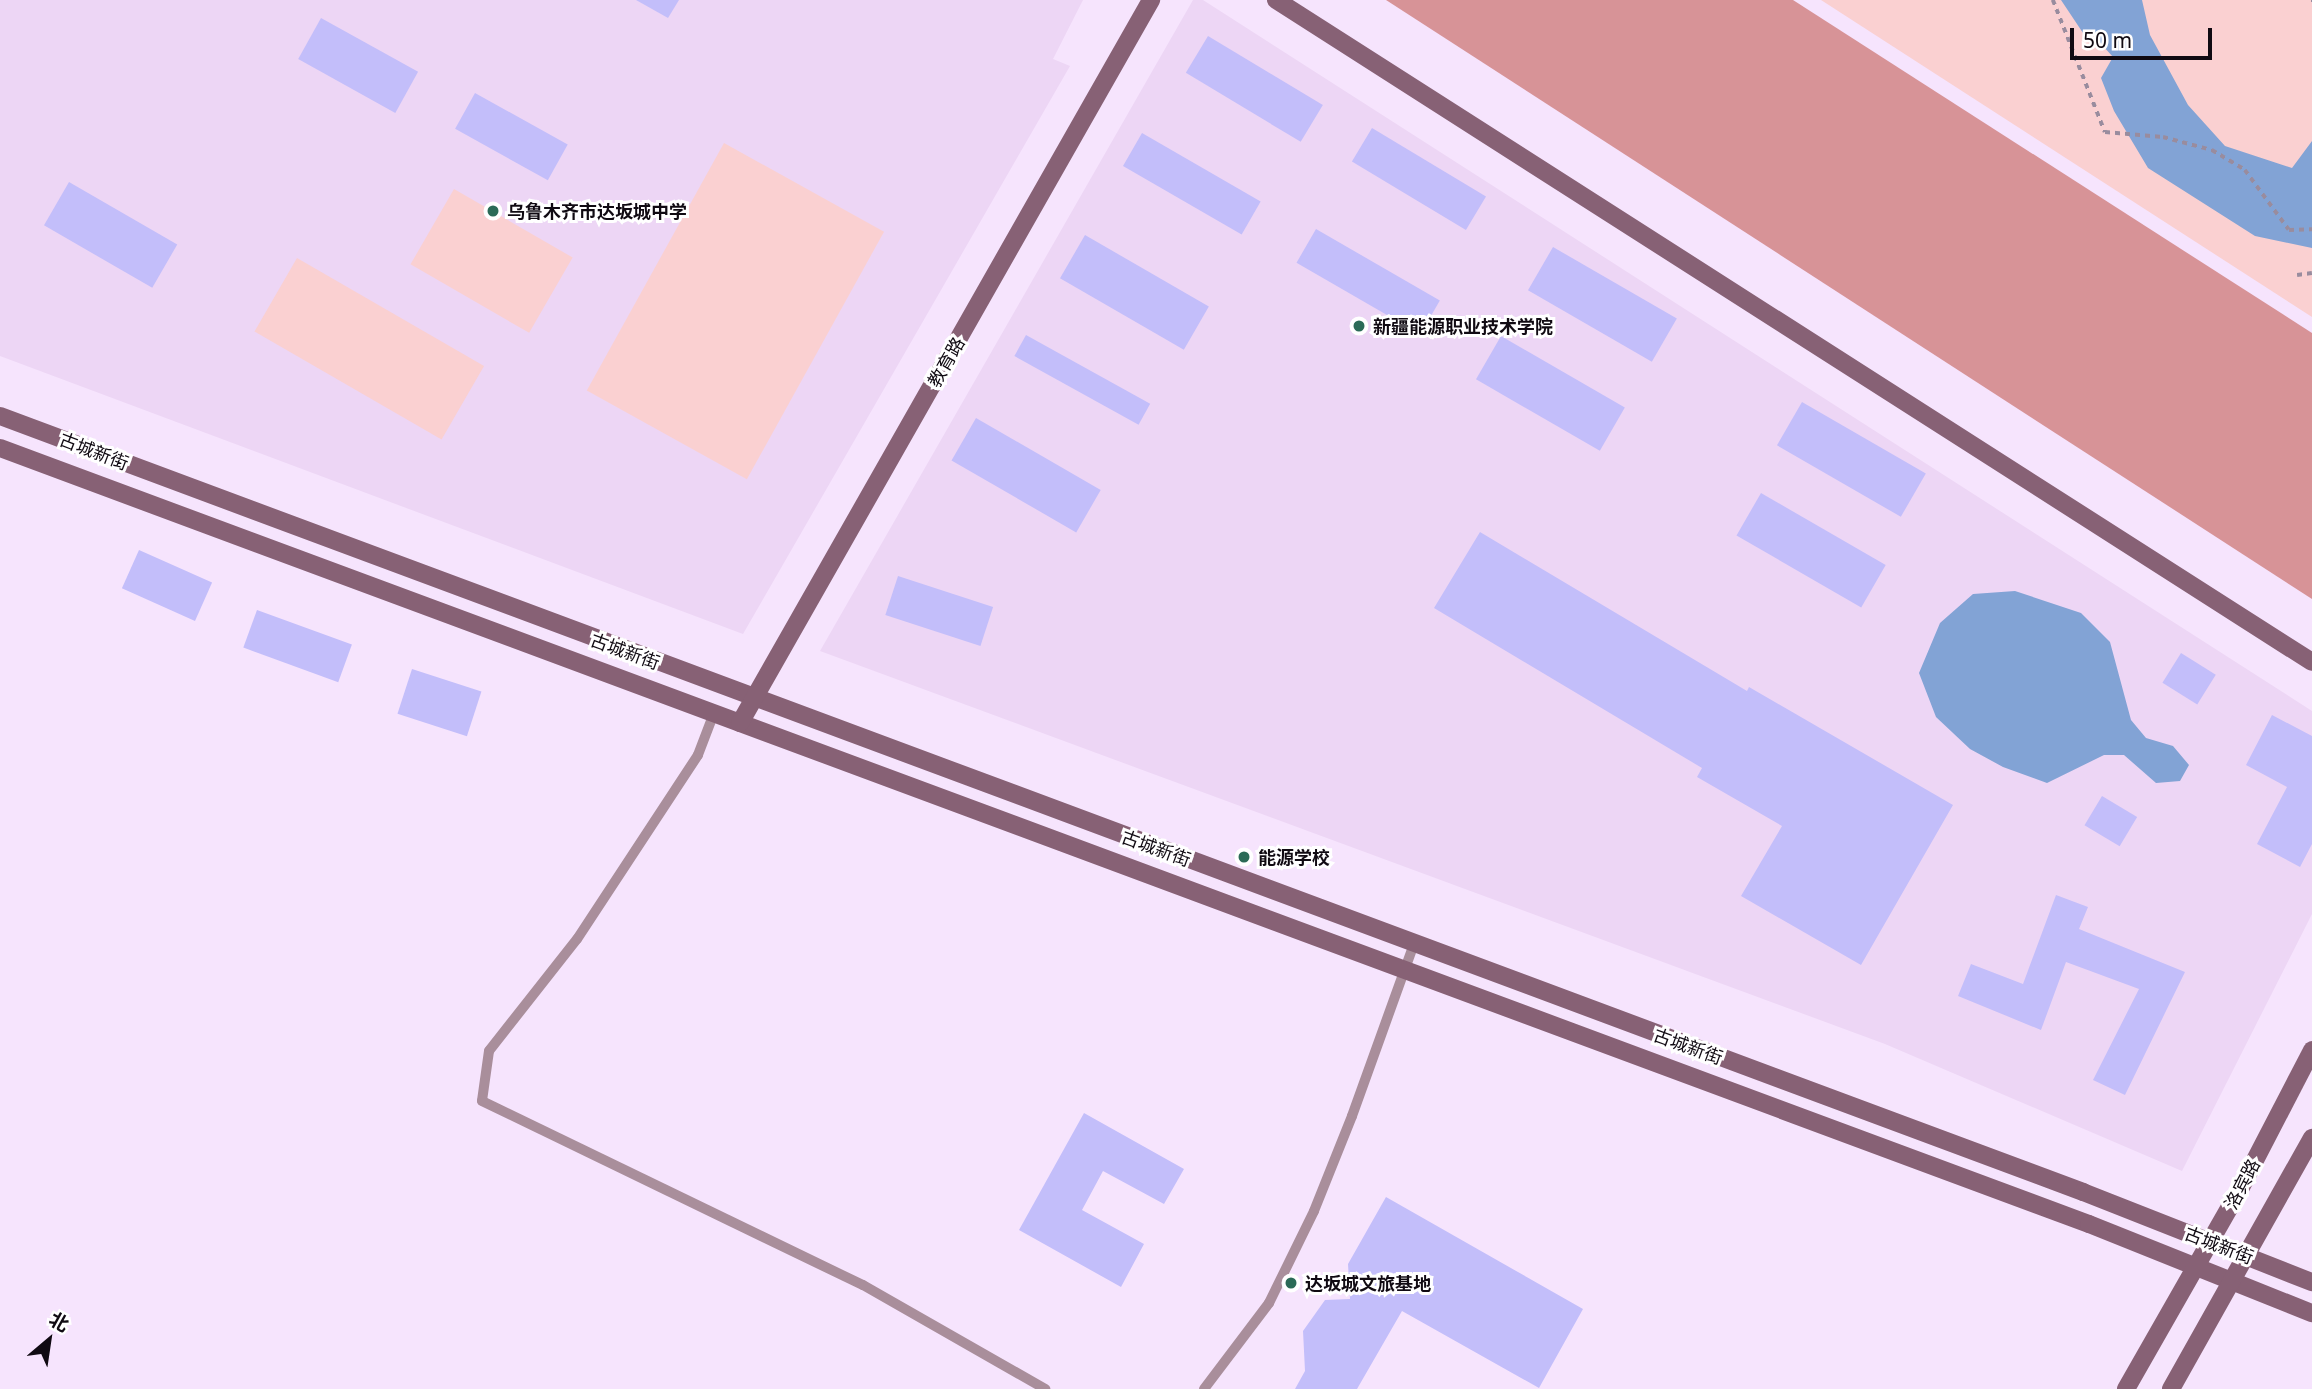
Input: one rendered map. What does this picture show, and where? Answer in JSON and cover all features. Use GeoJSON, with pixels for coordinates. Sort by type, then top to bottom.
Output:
{"type":"FeatureCollection","features":[{"type":"Feature","properties":{"kind":"main road","name":"教育路"},"geometry":{"type":"LineString","coordinates":[[740,723],[1152,0]]}},
{"type":"Feature","properties":{"kind":"main road"},"geometry":{"type":"LineString","coordinates":[[1276,0],[2312,662]]}},
{"type":"Feature","properties":{"kind":"main road","name":"古城新街"},"geometry":{"type":"LineString","coordinates":[[0,416],[2312,1282]]}},
{"type":"Feature","properties":{"kind":"main road","name":"古城新街"},"geometry":{"type":"LineString","coordinates":[[0,449],[2090,1224],[2312,1313]]}},
{"type":"Feature","properties":{"kind":"main road","name":"洛宾路"},"geometry":{"type":"LineString","coordinates":[[2126,1389],[2210,1242],[2312,1049]]}},
{"type":"Feature","properties":{"kind":"main road"},"geometry":{"type":"LineString","coordinates":[[2171,1389],[2312,1138]]}},
{"type":"Feature","properties":{"kind":"lane"},"geometry":{"type":"LineString","coordinates":[[714,713],[698,755],[577,939],[489,1051],[482,1101],[863,1285],[1045,1389]]}},
{"type":"Feature","properties":{"kind":"lane"},"geometry":{"type":"LineString","coordinates":[[1204,1389],[1269,1303],[1314,1211],[1352,1116],[1414,944]]}},
{"type":"Feature","properties":{"kind":"path"},"geometry":{"type":"LineString","coordinates":[[2053,0],[2105,132],[2163,137],[2212,150],[2245,170],[2289,230],[2312,229]]}},
{"type":"Feature","properties":{"kind":"path"},"geometry":{"type":"LineString","coordinates":[[2297,275],[2312,273]]}},
{"type":"Feature","properties":{"kind":"shaded area","name":"乌鲁木齐市达坂城中学"},"geometry":{"type":"Polygon","coordinates":[[[0,0],[1083,0],[1053,59],[1070,66],[743,634],[0,356],[0,0]]]}},
{"type":"Feature","properties":{"kind":"shaded area","name":"新疆能源职业技术学院"},"geometry":{"type":"Polygon","coordinates":[[[1193,0],[1203,0],[2312,711],[2312,914],[2182,1171],[1885,1044],[820,651],[1193,0]]]}},
{"type":"Feature","properties":{"kind":"shaded area"},"geometry":{"type":"Polygon","coordinates":[[[1386,0],[1793,0],[2312,333],[2312,599],[1386,0]]]}},
{"type":"Feature","properties":{"kind":"shaded area"},"geometry":{"type":"Polygon","coordinates":[[[1821,0],[2312,0],[2312,317],[1821,0]]]}},
{"type":"Feature","properties":{"kind":"shaded area"},"geometry":{"type":"Polygon","coordinates":[[[724,143],[884,232],[747,479],[587,391],[724,143]]]}},
{"type":"Feature","properties":{"kind":"shaded area"},"geometry":{"type":"Polygon","coordinates":[[[454,189],[573,258],[529,333],[410,264],[454,189]]]}},
{"type":"Feature","properties":{"kind":"shaded area"},"geometry":{"type":"Polygon","coordinates":[[[297,258],[484,366],[442,440],[254,332],[297,258]]]}},
{"type":"Feature","properties":{"kind":"water"},"geometry":{"type":"Polygon","coordinates":[[[2061,0],[2142,0],[2150,35],[2188,105],[2225,146],[2292,168],[2312,141],[2312,248],[2255,236],[2148,168],[2114,111],[2101,78],[2113,57],[2094,36],[2083,33],[2061,0]]]}},
{"type":"Feature","properties":{"kind":"water"},"geometry":{"type":"Polygon","coordinates":[[[2015,591],[2081,613],[2110,642],[2131,720],[2146,738],[2173,746],[2189,765],[2180,781],[2156,783],[2124,755],[2104,755],[2047,783],[2003,767],[1970,749],[1936,717],[1919,673],[1940,623],[1973,594],[2015,591]]]}},
{"type":"Feature","properties":{"kind":"building"},"geometry":{"type":"Polygon","coordinates":[[[636,0],[679,0],[668,18],[636,0]]]}},
{"type":"Feature","properties":{"kind":"building"},"geometry":{"type":"Polygon","coordinates":[[[321,18],[418,72],[395,113],[298,59],[321,18]]]}},
{"type":"Feature","properties":{"kind":"building"},"geometry":{"type":"Polygon","coordinates":[[[1208,36],[1323,105],[1301,142],[1186,73],[1208,36]]]}},
{"type":"Feature","properties":{"kind":"building"},"geometry":{"type":"Polygon","coordinates":[[[475,93],[568,144],[548,180],[455,129],[475,93]]]}},
{"type":"Feature","properties":{"kind":"building"},"geometry":{"type":"Polygon","coordinates":[[[1372,128],[1486,197],[1466,230],[1352,161],[1372,128]]]}},
{"type":"Feature","properties":{"kind":"building"},"geometry":{"type":"Polygon","coordinates":[[[1142,133],[1261,202],[1242,234],[1123,166],[1142,133]]]}},
{"type":"Feature","properties":{"kind":"building"},"geometry":{"type":"Polygon","coordinates":[[[69,182],[177,244],[152,288],[44,225],[69,182]]]}},
{"type":"Feature","properties":{"kind":"building"},"geometry":{"type":"Polygon","coordinates":[[[1316,229],[1440,300],[1420,334],[1296,263],[1316,229]]]}},
{"type":"Feature","properties":{"kind":"building"},"geometry":{"type":"Polygon","coordinates":[[[1085,235],[1209,306],[1184,350],[1060,278],[1085,235]]]}},
{"type":"Feature","properties":{"kind":"building"},"geometry":{"type":"Polygon","coordinates":[[[1553,247],[1677,319],[1652,362],[1528,290],[1553,247]]]}},
{"type":"Feature","properties":{"kind":"building"},"geometry":{"type":"Polygon","coordinates":[[[1026,335],[1150,404],[1139,425],[1014,356],[1026,335]]]}},
{"type":"Feature","properties":{"kind":"building"},"geometry":{"type":"Polygon","coordinates":[[[1501,336],[1625,408],[1600,451],[1476,379],[1501,336]]]}},
{"type":"Feature","properties":{"kind":"building"},"geometry":{"type":"Polygon","coordinates":[[[1802,402],[1926,474],[1901,517],[1777,445],[1802,402]]]}},
{"type":"Feature","properties":{"kind":"building"},"geometry":{"type":"Polygon","coordinates":[[[976,418],[1101,490],[1076,532],[952,460],[976,418]]]}},
{"type":"Feature","properties":{"kind":"building"},"geometry":{"type":"Polygon","coordinates":[[[1761,493],[1886,565],[1861,607],[1736,535],[1761,493]]]}},
{"type":"Feature","properties":{"kind":"building"},"geometry":{"type":"Polygon","coordinates":[[[1480,532],[1747,691],[1749,687],[1953,805],[1861,965],[1741,896],[1782,826],[1697,777],[1702,768],[1434,608],[1480,532]]]}},
{"type":"Feature","properties":{"kind":"building"},"geometry":{"type":"Polygon","coordinates":[[[139,550],[212,583],[195,621],[122,588],[139,550]]]}},
{"type":"Feature","properties":{"kind":"building"},"geometry":{"type":"Polygon","coordinates":[[[898,576],[993,607],[980,646],[885,615],[898,576]]]}},
{"type":"Feature","properties":{"kind":"building"},"geometry":{"type":"Polygon","coordinates":[[[257,610],[352,645],[338,682],[243,648],[257,610]]]}},
{"type":"Feature","properties":{"kind":"building"},"geometry":{"type":"Polygon","coordinates":[[[2181,653],[2216,675],[2197,704],[2162,683],[2181,653]]]}},
{"type":"Feature","properties":{"kind":"building"},"geometry":{"type":"Polygon","coordinates":[[[412,669],[481,692],[467,736],[397,714],[412,669]]]}},
{"type":"Feature","properties":{"kind":"building"},"geometry":{"type":"Polygon","coordinates":[[[2272,715],[2312,736],[2312,844],[2300,867],[2257,844],[2287,787],[2246,765],[2272,715]]]}},
{"type":"Feature","properties":{"kind":"building"},"geometry":{"type":"Polygon","coordinates":[[[2102,796],[2137,817],[2120,846],[2084,825],[2102,796]]]}},
{"type":"Feature","properties":{"kind":"building"},"geometry":{"type":"Polygon","coordinates":[[[2056,895],[2088,907],[2079,929],[2185,972],[2125,1095],[2093,1080],[2139,989],[2066,962],[2041,1030],[1958,996],[1971,964],[2023,984],[2056,895]]]}},
{"type":"Feature","properties":{"kind":"building"},"geometry":{"type":"Polygon","coordinates":[[[1084,1113],[1184,1169],[1164,1204],[1103,1171],[1082,1210],[1144,1244],[1121,1287],[1019,1230],[1084,1113]]]}},
{"type":"Feature","properties":{"kind":"building"},"geometry":{"type":"Polygon","coordinates":[[[1386,1197],[1583,1309],[1539,1388],[1402,1311],[1357,1389],[1295,1389],[1305,1371],[1303,1331],[1325,1300],[1350,1299],[1348,1264],[1386,1197]]]}},
{"type":"Feature","properties":{"kind":"place","name":"乌鲁木齐市达坂城中学"},"geometry":{"type":"Point","coordinates":[493,211]}},
{"type":"Feature","properties":{"kind":"place","name":"新疆能源职业技术学院"},"geometry":{"type":"Point","coordinates":[1359,326]}},
{"type":"Feature","properties":{"kind":"place","name":"能源学校"},"geometry":{"type":"Point","coordinates":[1244,857]}},
{"type":"Feature","properties":{"kind":"place","name":"达坂城文旅基地"},"geometry":{"type":"Point","coordinates":[1291,1283]}}]}
